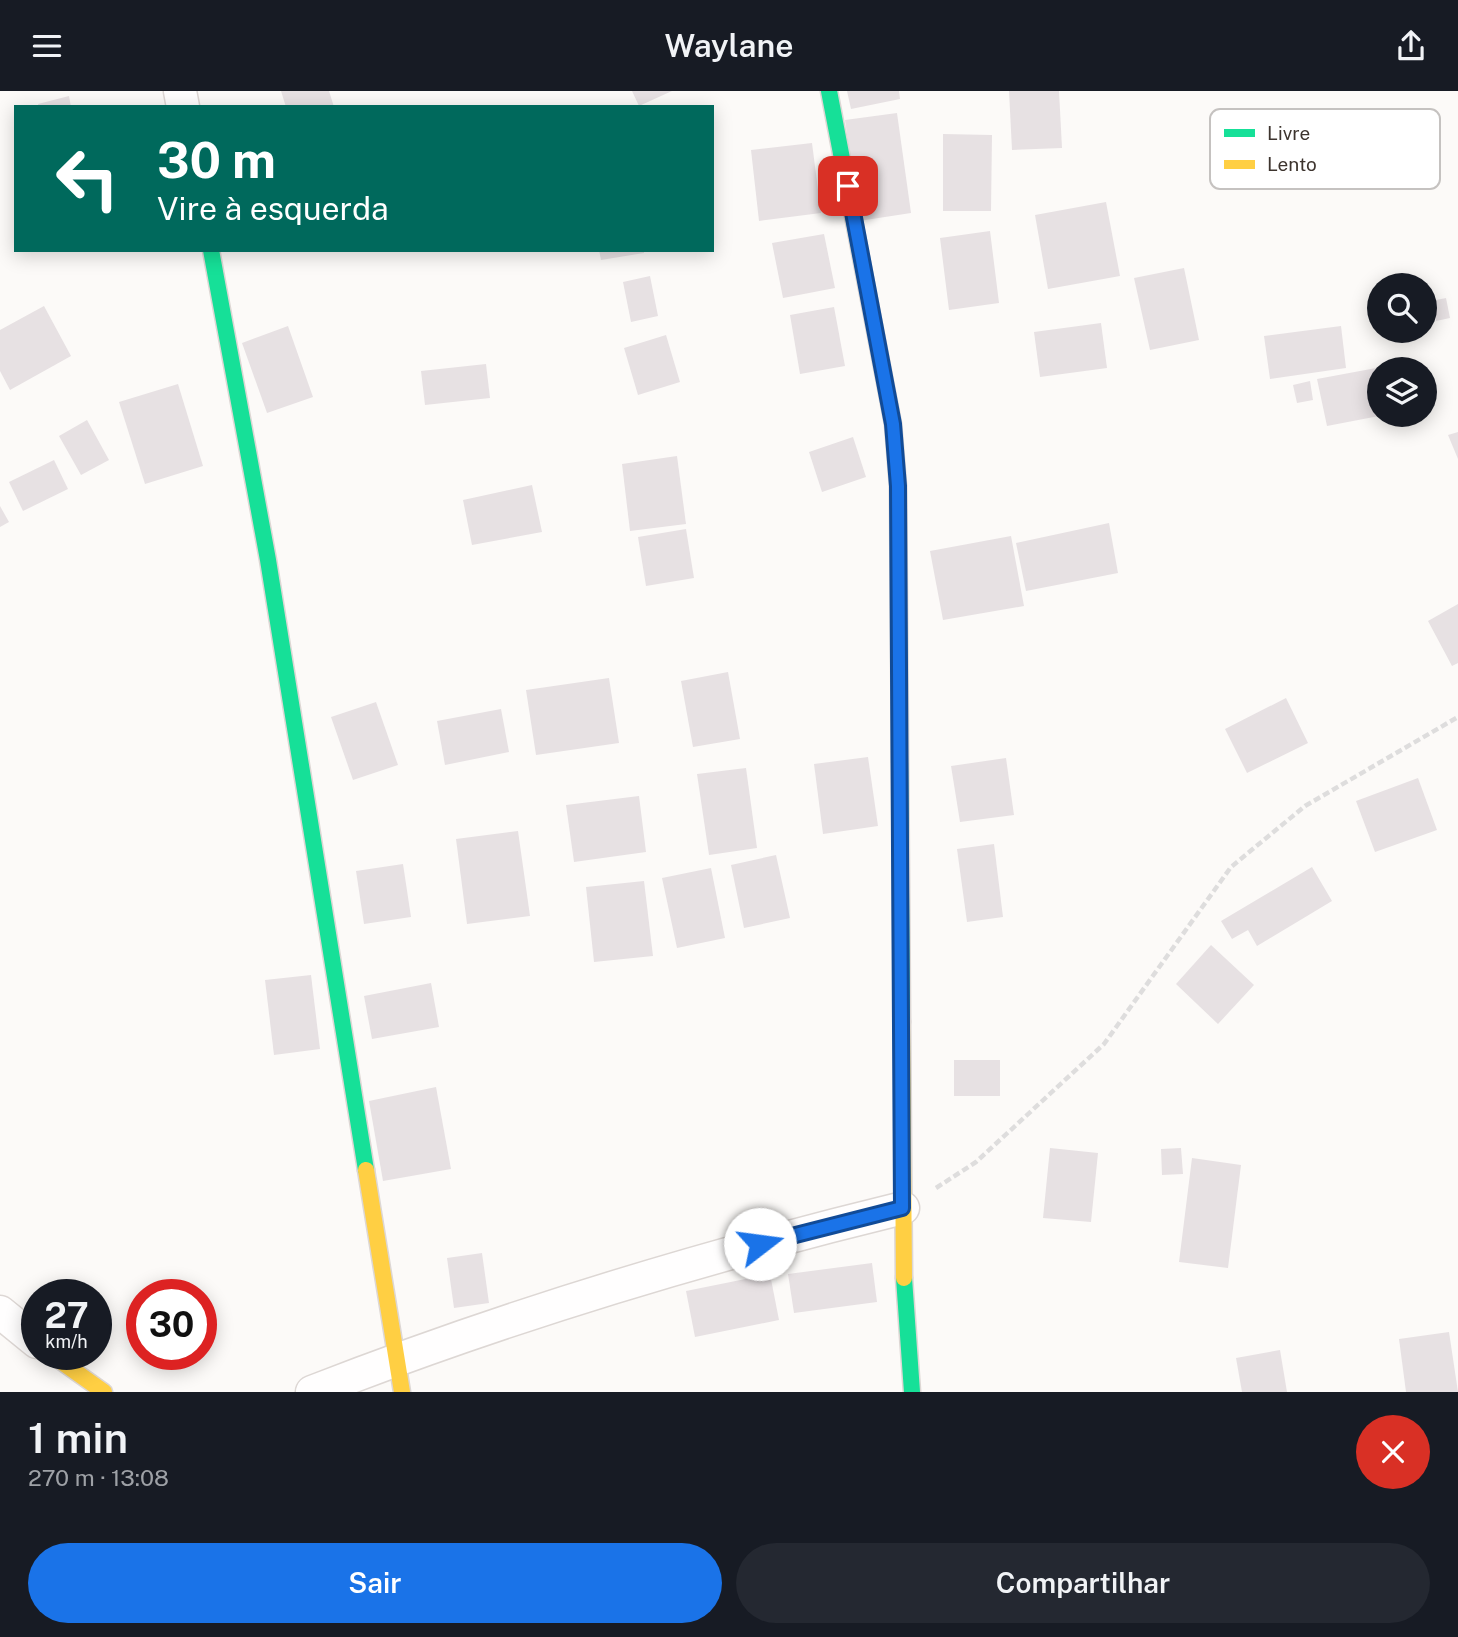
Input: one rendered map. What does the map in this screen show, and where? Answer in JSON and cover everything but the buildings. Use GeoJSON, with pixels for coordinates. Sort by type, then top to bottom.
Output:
{"type":"FeatureCollection","features":[{"type":"Feature","properties":{"kind":"street"},"geometry":{"type":"LineString","coordinates":[[829,91],[893,424],[898,486],[902,1208],[904,1313],[912,1392]]}},
{"type":"Feature","properties":{"kind":"street"},"geometry":{"type":"LineString","coordinates":[[211,252],[268,560],[402,1392]]}},
{"type":"Feature","properties":{"kind":"street"},"geometry":{"type":"LineString","coordinates":[[312,1392],[398,1358],[657,1273],[786,1236],[902,1208]]}},
{"type":"Feature","properties":{"kind":"street"},"geometry":{"type":"LineString","coordinates":[[0,1312],[21,1329]]}},
{"type":"Feature","properties":{"kind":"street"},"geometry":{"type":"LineString","coordinates":[[71,1370],[104,1392]]}},
{"type":"Feature","properties":{"kind":"path"},"geometry":{"type":"LineString","coordinates":[[902,1208],[976,1162],[1104,1044],[1231,867],[1305,806],[1458,717]]}},
{"type":"Feature","properties":{"kind":"traffic: fast"},"geometry":{"type":"LineString","coordinates":[[829,91],[893,424],[898,486],[902,1022]]}},
{"type":"Feature","properties":{"kind":"traffic: fast"},"geometry":{"type":"LineString","coordinates":[[211,252],[268,560],[366,1170]]}},
{"type":"Feature","properties":{"kind":"traffic: fast"},"geometry":{"type":"LineString","coordinates":[[904,1278],[912,1392]]}},
{"type":"Feature","properties":{"kind":"traffic: slow"},"geometry":{"type":"LineString","coordinates":[[902,1022],[904,1278]]}},
{"type":"Feature","properties":{"kind":"traffic: slow"},"geometry":{"type":"LineString","coordinates":[[366,1170],[402,1392]]}},
{"type":"Feature","properties":{"kind":"traffic: slow"},"geometry":{"type":"LineString","coordinates":[[73,1370],[104,1392]]}},
{"type":"Feature","properties":{"kind":"route"},"geometry":{"type":"LineString","coordinates":[[760,1244],[902,1208],[898,486],[893,424],[848,186]]}}]}
